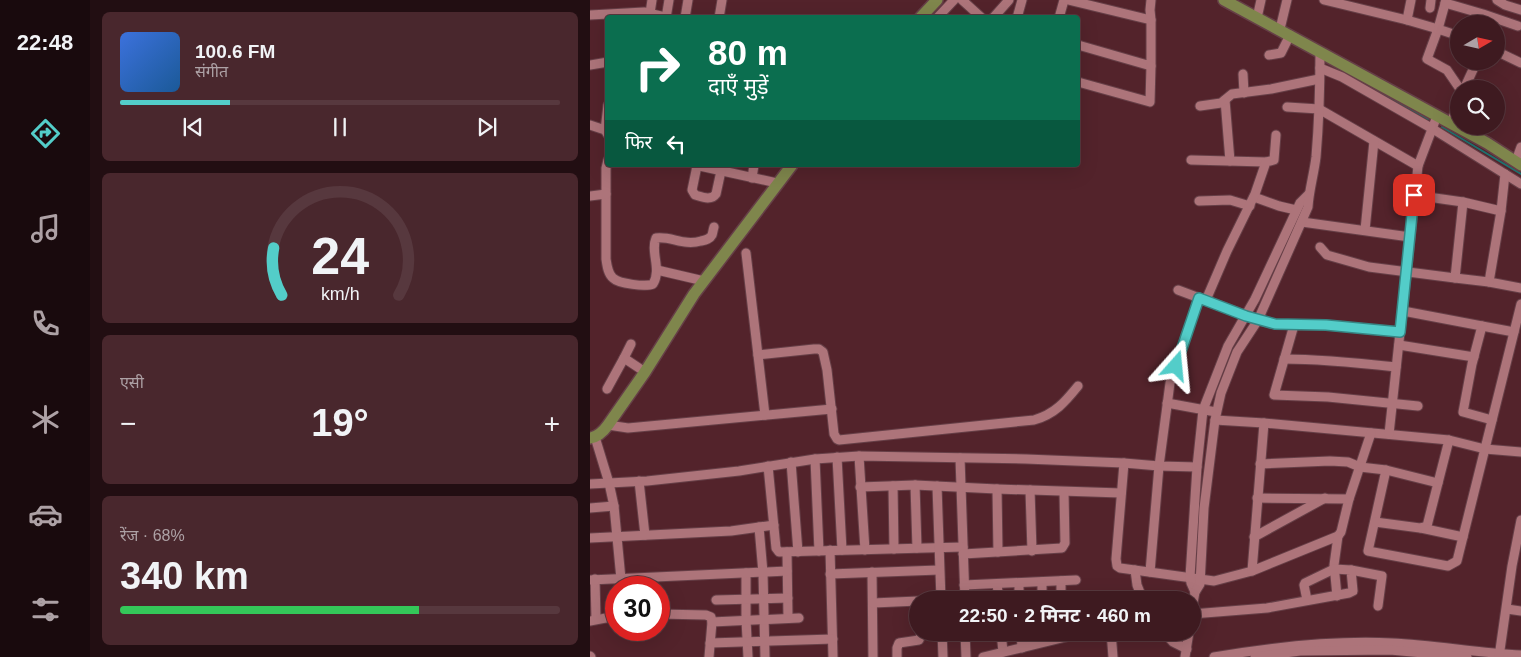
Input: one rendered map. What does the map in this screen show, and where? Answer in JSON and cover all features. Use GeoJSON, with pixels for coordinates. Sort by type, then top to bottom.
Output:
{"type":"FeatureCollection","features":[{"type":"Feature","properties":{"kind":"main road"},"geometry":{"type":"LineString","coordinates":[[923,15],[937,0]]}},
{"type":"Feature","properties":{"kind":"main road"},"geometry":{"type":"LineString","coordinates":[[1229,1],[1450,122]]}},
{"type":"Feature","properties":{"kind":"main road"},"geometry":{"type":"LineString","coordinates":[[1473,135],[1518,163]]}},
{"type":"Feature","properties":{"kind":"main road"},"geometry":{"type":"LineString","coordinates":[[592,438],[602,433],[608,425],[704,281],[790,167]]}},
{"type":"Feature","properties":{"kind":"street"},"geometry":{"type":"LineString","coordinates":[[650,13],[652,0]]}},
{"type":"Feature","properties":{"kind":"street"},"geometry":{"type":"LineString","coordinates":[[666,15],[669,0]]}},
{"type":"Feature","properties":{"kind":"street"},"geometry":{"type":"LineString","coordinates":[[686,15],[688,0]]}},
{"type":"Feature","properties":{"kind":"street"},"geometry":{"type":"LineString","coordinates":[[720,15],[722,0]]}},
{"type":"Feature","properties":{"kind":"street"},"geometry":{"type":"LineString","coordinates":[[940,15],[954,0]]}},
{"type":"Feature","properties":{"kind":"street"},"geometry":{"type":"LineString","coordinates":[[962,0],[979,15]]}},
{"type":"Feature","properties":{"kind":"street"},"geometry":{"type":"LineString","coordinates":[[996,15],[1009,0]]}},
{"type":"Feature","properties":{"kind":"street"},"geometry":{"type":"LineString","coordinates":[[1018,15],[1022,0]]}},
{"type":"Feature","properties":{"kind":"street"},"geometry":{"type":"LineString","coordinates":[[1060,15],[1064,0]]}},
{"type":"Feature","properties":{"kind":"street"},"geometry":{"type":"LineString","coordinates":[[1068,0],[1151,20]]}},
{"type":"Feature","properties":{"kind":"street"},"geometry":{"type":"LineString","coordinates":[[1080,83],[1150,102],[1151,0]]}},
{"type":"Feature","properties":{"kind":"street"},"geometry":{"type":"LineString","coordinates":[[1257,18],[1261,0]]}},
{"type":"Feature","properties":{"kind":"street"},"geometry":{"type":"LineString","coordinates":[[1269,55],[1281,53],[1288,0]]}},
{"type":"Feature","properties":{"kind":"street"},"geometry":{"type":"LineString","coordinates":[[1324,0],[1450,33]]}},
{"type":"Feature","properties":{"kind":"street"},"geometry":{"type":"LineString","coordinates":[[1406,20],[1411,0]]}},
{"type":"Feature","properties":{"kind":"street"},"geometry":{"type":"LineString","coordinates":[[1497,0],[1521,9],[1517,22],[1520,27]]}},
{"type":"Feature","properties":{"kind":"street"},"geometry":{"type":"LineString","coordinates":[[1455,80],[1447,70],[1427,59],[1438,29],[1445,1],[1486,15]]}},
{"type":"Feature","properties":{"kind":"street"},"geometry":{"type":"LineString","coordinates":[[590,15],[638,12],[658,15]]}},
{"type":"Feature","properties":{"kind":"street"},"geometry":{"type":"LineString","coordinates":[[1505,23],[1520,27]]}},
{"type":"Feature","properties":{"kind":"street"},"geometry":{"type":"LineString","coordinates":[[1080,46],[1151,66]]}},
{"type":"Feature","properties":{"kind":"street"},"geometry":{"type":"LineString","coordinates":[[1196,591],[1201,578],[1204,508],[1215,416],[1221,393],[1237,352],[1258,320],[1308,207],[1316,159],[1320,52]]}},
{"type":"Feature","properties":{"kind":"street"},"geometry":{"type":"LineString","coordinates":[[1505,55],[1521,63]]}},
{"type":"Feature","properties":{"kind":"street"},"geometry":{"type":"LineString","coordinates":[[1332,73],[1334,60]]}},
{"type":"Feature","properties":{"kind":"street"},"geometry":{"type":"LineString","coordinates":[[590,64],[605,62]]}},
{"type":"Feature","properties":{"kind":"street"},"geometry":{"type":"LineString","coordinates":[[1320,68],[1342,77],[1433,129],[1521,184]]}},
{"type":"Feature","properties":{"kind":"street"},"geometry":{"type":"LineString","coordinates":[[1243,74],[1244,93]]}},
{"type":"Feature","properties":{"kind":"street"},"geometry":{"type":"LineString","coordinates":[[1200,106],[1221,103],[1229,95],[1319,79]]}},
{"type":"Feature","properties":{"kind":"street"},"geometry":{"type":"LineString","coordinates":[[1225,100],[1230,161]]}},
{"type":"Feature","properties":{"kind":"street"},"geometry":{"type":"LineString","coordinates":[[1287,107],[1319,108],[1418,166]]}},
{"type":"Feature","properties":{"kind":"street"},"geometry":{"type":"LineString","coordinates":[[1388,434],[1418,166],[1438,116]]}},
{"type":"Feature","properties":{"kind":"street"},"geometry":{"type":"LineString","coordinates":[[590,125],[605,132]]}},
{"type":"Feature","properties":{"kind":"street"},"geometry":{"type":"LineString","coordinates":[[1191,160],[1254,160],[1266,162],[1274,160],[1276,135]]}},
{"type":"Feature","properties":{"kind":"street"},"geometry":{"type":"LineString","coordinates":[[1364,230],[1374,141]]}},
{"type":"Feature","properties":{"kind":"street"},"geometry":{"type":"LineString","coordinates":[[1518,163],[1521,147]]}},
{"type":"Feature","properties":{"kind":"street"},"geometry":{"type":"LineString","coordinates":[[1150,572],[1159,466],[1170,383],[1202,299],[1250,206],[1266,162]]}},
{"type":"Feature","properties":{"kind":"street"},"geometry":{"type":"LineString","coordinates":[[606,167],[606,259],[609,273],[616,281],[643,286],[653,284],[657,270],[654,247],[656,238],[697,242],[710,238],[714,227]]}},
{"type":"Feature","properties":{"kind":"street"},"geometry":{"type":"LineString","coordinates":[[700,167],[692,190],[695,195],[710,198],[716,194],[725,169]]}},
{"type":"Feature","properties":{"kind":"street"},"geometry":{"type":"LineString","coordinates":[[708,167],[725,169],[752,178],[777,183]]}},
{"type":"Feature","properties":{"kind":"street"},"geometry":{"type":"LineString","coordinates":[[752,178],[754,167]]}},
{"type":"Feature","properties":{"kind":"street"},"geometry":{"type":"LineString","coordinates":[[1489,282],[1505,174]]}},
{"type":"Feature","properties":{"kind":"street"},"geometry":{"type":"LineString","coordinates":[[590,196],[606,194]]}},
{"type":"Feature","properties":{"kind":"street"},"geometry":{"type":"LineString","coordinates":[[1195,591],[1190,577],[1197,467],[1203,410],[1228,346],[1255,299],[1296,210],[1309,194]]}},
{"type":"Feature","properties":{"kind":"street"},"geometry":{"type":"LineString","coordinates":[[1414,195],[1462,202],[1501,211]]}},
{"type":"Feature","properties":{"kind":"street"},"geometry":{"type":"LineString","coordinates":[[1254,197],[1296,210]]}},
{"type":"Feature","properties":{"kind":"street"},"geometry":{"type":"LineString","coordinates":[[1198,201],[1230,200],[1250,206]]}},
{"type":"Feature","properties":{"kind":"street"},"geometry":{"type":"LineString","coordinates":[[1455,278],[1462,202]]}},
{"type":"Feature","properties":{"kind":"street"},"geometry":{"type":"LineString","coordinates":[[1302,222],[1410,237]]}},
{"type":"Feature","properties":{"kind":"street"},"geometry":{"type":"LineString","coordinates":[[1320,247],[1327,255],[1369,267],[1489,282],[1521,288]]}},
{"type":"Feature","properties":{"kind":"street"},"geometry":{"type":"LineString","coordinates":[[746,253],[765,415]]}},
{"type":"Feature","properties":{"kind":"street"},"geometry":{"type":"LineString","coordinates":[[657,270],[704,281]]}},
{"type":"Feature","properties":{"kind":"street"},"geometry":{"type":"LineString","coordinates":[[1178,290],[1246,316],[1275,324],[1326,325],[1400,332]]}},
{"type":"Feature","properties":{"kind":"street"},"geometry":{"type":"LineString","coordinates":[[1386,470],[1368,551],[1448,566],[1458,561],[1521,304]]}},
{"type":"Feature","properties":{"kind":"street"},"geometry":{"type":"LineString","coordinates":[[1403,311],[1514,332]]}},
{"type":"Feature","properties":{"kind":"street"},"geometry":{"type":"LineString","coordinates":[[1294,325],[1274,395],[1328,397],[1418,406]]}},
{"type":"Feature","properties":{"kind":"street"},"geometry":{"type":"LineString","coordinates":[[1482,326],[1463,412],[1492,420]]}},
{"type":"Feature","properties":{"kind":"street"},"geometry":{"type":"LineString","coordinates":[[607,389],[631,344]]}},
{"type":"Feature","properties":{"kind":"street"},"geometry":{"type":"LineString","coordinates":[[1399,345],[1474,357]]}},
{"type":"Feature","properties":{"kind":"street"},"geometry":{"type":"LineString","coordinates":[[758,355],[814,349],[819,349],[823,352],[834,434],[840,440],[1034,420],[1046,417],[1056,410],[1078,386]]}},
{"type":"Feature","properties":{"kind":"street"},"geometry":{"type":"LineString","coordinates":[[624,358],[644,372]]}},
{"type":"Feature","properties":{"kind":"street"},"geometry":{"type":"LineString","coordinates":[[1284,359],[1347,361],[1396,368]]}},
{"type":"Feature","properties":{"kind":"street"},"geometry":{"type":"LineString","coordinates":[[1167,403],[1203,410],[1215,416],[1264,423],[1449,440],[1485,449],[1521,452]]}},
{"type":"Feature","properties":{"kind":"street"},"geometry":{"type":"LineString","coordinates":[[608,425],[628,428],[832,409]]}},
{"type":"Feature","properties":{"kind":"street"},"geometry":{"type":"LineString","coordinates":[[1252,571],[1264,423]]}},
{"type":"Feature","properties":{"kind":"street"},"geometry":{"type":"LineString","coordinates":[[1337,596],[1334,569],[1338,536],[1341,532],[1349,498],[1371,433]]}},
{"type":"Feature","properties":{"kind":"street"},"geometry":{"type":"LineString","coordinates":[[592,438],[609,483],[614,506],[621,576]]}},
{"type":"Feature","properties":{"kind":"street"},"geometry":{"type":"LineString","coordinates":[[1420,528],[1427,526],[1449,440]]}},
{"type":"Feature","properties":{"kind":"street"},"geometry":{"type":"LineString","coordinates":[[590,484],[739,471],[815,458],[859,456],[1124,463],[1197,467]]}},
{"type":"Feature","properties":{"kind":"street"},"geometry":{"type":"LineString","coordinates":[[859,456],[865,550]]}},
{"type":"Feature","properties":{"kind":"street"},"geometry":{"type":"LineString","coordinates":[[837,457],[842,550]]}},
{"type":"Feature","properties":{"kind":"street"},"geometry":{"type":"LineString","coordinates":[[815,458],[819,551]]}},
{"type":"Feature","properties":{"kind":"street"},"geometry":{"type":"LineString","coordinates":[[960,458],[964,591]]}},
{"type":"Feature","properties":{"kind":"street"},"geometry":{"type":"LineString","coordinates":[[791,462],[798,552]]}},
{"type":"Feature","properties":{"kind":"street"},"geometry":{"type":"LineString","coordinates":[[1260,464],[1348,462],[1360,467],[1386,470],[1438,483]]}},
{"type":"Feature","properties":{"kind":"street"},"geometry":{"type":"LineString","coordinates":[[1124,463],[1116,563],[1120,568],[1214,581],[1252,571],[1338,536]]}},
{"type":"Feature","properties":{"kind":"street"},"geometry":{"type":"LineString","coordinates":[[768,466],[777,551],[779,552],[917,548],[998,552],[1060,550],[1064,546],[1064,492]]}},
{"type":"Feature","properties":{"kind":"street"},"geometry":{"type":"LineString","coordinates":[[639,481],[645,535]]}},
{"type":"Feature","properties":{"kind":"street"},"geometry":{"type":"LineString","coordinates":[[860,487],[915,485],[1121,493]]}},
{"type":"Feature","properties":{"kind":"street"},"geometry":{"type":"LineString","coordinates":[[915,485],[917,548]]}},
{"type":"Feature","properties":{"kind":"street"},"geometry":{"type":"LineString","coordinates":[[893,486],[894,549]]}},
{"type":"Feature","properties":{"kind":"street"},"geometry":{"type":"LineString","coordinates":[[937,486],[940,591]]}},
{"type":"Feature","properties":{"kind":"street"},"geometry":{"type":"LineString","coordinates":[[997,489],[998,552]]}},
{"type":"Feature","properties":{"kind":"street"},"geometry":{"type":"LineString","coordinates":[[1030,490],[1032,551]]}},
{"type":"Feature","properties":{"kind":"street"},"geometry":{"type":"LineString","coordinates":[[1258,498],[1349,498]]}},
{"type":"Feature","properties":{"kind":"street"},"geometry":{"type":"LineString","coordinates":[[1254,537],[1325,498]]}},
{"type":"Feature","properties":{"kind":"street"},"geometry":{"type":"LineString","coordinates":[[590,508],[614,506]]}},
{"type":"Feature","properties":{"kind":"street"},"geometry":{"type":"LineString","coordinates":[[1500,656],[1512,566],[1521,520]]}},
{"type":"Feature","properties":{"kind":"street"},"geometry":{"type":"LineString","coordinates":[[1375,522],[1420,528],[1463,537]]}},
{"type":"Feature","properties":{"kind":"street"},"geometry":{"type":"LineString","coordinates":[[590,538],[731,531],[774,525]]}},
{"type":"Feature","properties":{"kind":"street"},"geometry":{"type":"LineString","coordinates":[[759,527],[763,573],[765,657]]}},
{"type":"Feature","properties":{"kind":"street"},"geometry":{"type":"LineString","coordinates":[[830,550],[833,657]]}},
{"type":"Feature","properties":{"kind":"street"},"geometry":{"type":"LineString","coordinates":[[787,552],[788,618]]}},
{"type":"Feature","properties":{"kind":"street"},"geometry":{"type":"LineString","coordinates":[[1307,600],[1305,582],[1334,569],[1351,570],[1382,576],[1378,606]]}},
{"type":"Feature","properties":{"kind":"street"},"geometry":{"type":"LineString","coordinates":[[830,574],[939,570]]}},
{"type":"Feature","properties":{"kind":"street"},"geometry":{"type":"LineString","coordinates":[[1135,570],[1138,591]]}},
{"type":"Feature","properties":{"kind":"street"},"geometry":{"type":"LineString","coordinates":[[1201,613],[1267,608],[1349,594],[1353,591],[1351,570]]}},
{"type":"Feature","properties":{"kind":"street"},"geometry":{"type":"LineString","coordinates":[[670,577],[787,571]]}},
{"type":"Feature","properties":{"kind":"street"},"geometry":{"type":"LineString","coordinates":[[872,572],[873,657]]}},
{"type":"Feature","properties":{"kind":"street"},"geometry":{"type":"LineString","coordinates":[[746,573],[748,657]]}},
{"type":"Feature","properties":{"kind":"street"},"geometry":{"type":"LineString","coordinates":[[593,620],[592,580],[605,580]]}},
{"type":"Feature","properties":{"kind":"street"},"geometry":{"type":"LineString","coordinates":[[1061,580],[1061,591]]}},
{"type":"Feature","properties":{"kind":"street"},"geometry":{"type":"LineString","coordinates":[[964,585],[1076,580]]}},
{"type":"Feature","properties":{"kind":"street"},"geometry":{"type":"LineString","coordinates":[[1042,582],[1042,591]]}},
{"type":"Feature","properties":{"kind":"street"},"geometry":{"type":"LineString","coordinates":[[1018,583],[1019,591]]}},
{"type":"Feature","properties":{"kind":"street"},"geometry":{"type":"LineString","coordinates":[[998,584],[998,591]]}},
{"type":"Feature","properties":{"kind":"street"},"geometry":{"type":"LineString","coordinates":[[716,600],[788,598]]}},
{"type":"Feature","properties":{"kind":"street"},"geometry":{"type":"LineString","coordinates":[[873,603],[909,601]]}},
{"type":"Feature","properties":{"kind":"street"},"geometry":{"type":"LineString","coordinates":[[1507,609],[1521,611]]}},
{"type":"Feature","properties":{"kind":"street"},"geometry":{"type":"LineString","coordinates":[[670,614],[709,616],[712,619],[709,657]]}},
{"type":"Feature","properties":{"kind":"street"},"geometry":{"type":"LineString","coordinates":[[712,622],[799,618]]}},
{"type":"Feature","properties":{"kind":"street"},"geometry":{"type":"LineString","coordinates":[[710,643],[833,639]]}},
{"type":"Feature","properties":{"kind":"street"},"geometry":{"type":"LineString","coordinates":[[897,657],[896,648],[899,643],[913,641]]}},
{"type":"Feature","properties":{"kind":"street"},"geometry":{"type":"LineString","coordinates":[[942,641],[943,657]]}},
{"type":"Feature","properties":{"kind":"street"},"geometry":{"type":"LineString","coordinates":[[965,641],[966,657]]}},
{"type":"Feature","properties":{"kind":"street"},"geometry":{"type":"LineString","coordinates":[[1002,641],[1003,652]]}},
{"type":"Feature","properties":{"kind":"street"},"geometry":{"type":"LineString","coordinates":[[1022,641],[1022,648]]}},
{"type":"Feature","properties":{"kind":"street"},"geometry":{"type":"LineString","coordinates":[[983,657],[1048,641]]}},
{"type":"Feature","properties":{"kind":"street"},"geometry":{"type":"LineString","coordinates":[[1112,641],[1113,657]]}},
{"type":"Feature","properties":{"kind":"street"},"geometry":{"type":"LineString","coordinates":[[1172,641],[1186,653]]}},
{"type":"Feature","properties":{"kind":"street"},"geometry":{"type":"LineString","coordinates":[[1214,657],[1301,645],[1352,643],[1392,643],[1445,647],[1500,656],[1521,655]]}},
{"type":"Feature","properties":{"kind":"street"},"geometry":{"type":"LineString","coordinates":[[1255,657],[1300,652],[1390,650],[1467,657]]}},
{"type":"Feature","properties":{"kind":"waterway"},"geometry":{"type":"LineString","coordinates":[[1340,70],[1428,119]]}},
{"type":"Feature","properties":{"kind":"waterway"},"geometry":{"type":"LineString","coordinates":[[1442,127],[1521,174]]}},
{"type":"Feature","properties":{"kind":"route"},"geometry":{"type":"LineString","coordinates":[[1176,366],[1199,298],[1246,316],[1275,324],[1326,325],[1400,332],[1414,195]]}}]}
